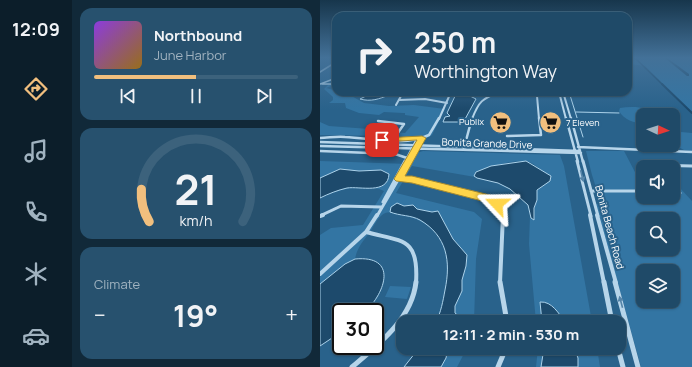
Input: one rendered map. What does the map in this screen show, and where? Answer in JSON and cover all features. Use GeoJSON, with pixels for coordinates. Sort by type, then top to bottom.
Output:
{"type":"FeatureCollection","features":[{"type":"Feature","properties":{"kind":"street"},"geometry":{"type":"LineString","coordinates":[[320,84],[332,80]]}},
{"type":"Feature","properties":{"kind":"street"},"geometry":{"type":"LineString","coordinates":[[320,84],[332,84]]}},
{"type":"Feature","properties":{"kind":"street"},"geometry":{"type":"LineString","coordinates":[[396,105],[401,96]]}},
{"type":"Feature","properties":{"kind":"street"},"geometry":{"type":"LineString","coordinates":[[320,138],[346,137],[393,140],[422,138],[431,134],[450,96]]}},
{"type":"Feature","properties":{"kind":"street"},"geometry":{"type":"LineString","coordinates":[[463,148],[471,123],[478,108],[486,97],[489,96]]}},
{"type":"Feature","properties":{"kind":"street"},"geometry":{"type":"LineString","coordinates":[[507,136],[541,135],[537,96]]}},
{"type":"Feature","properties":{"kind":"street","name":"Bonita Beach Road"},"geometry":{"type":"LineString","coordinates":[[560,96],[594,226],[611,315]]}},
{"type":"Feature","properties":{"kind":"street","name":"Bonita Beach Road"},"geometry":{"type":"LineString","coordinates":[[564,96],[638,367]]}},
{"type":"Feature","properties":{"kind":"street"},"geometry":{"type":"LineString","coordinates":[[399,100],[425,99],[447,103]]}},
{"type":"Feature","properties":{"kind":"street"},"geometry":{"type":"LineString","coordinates":[[378,121],[404,124],[393,140]]}},
{"type":"Feature","properties":{"kind":"street"},"geometry":{"type":"LineString","coordinates":[[381,207],[386,195],[408,158],[418,147],[422,138]]}},
{"type":"Feature","properties":{"kind":"street"},"geometry":{"type":"LineString","coordinates":[[320,274],[366,232],[399,179],[417,139]]}},
{"type":"Feature","properties":{"kind":"street","name":"Bonita Grande Drive"},"geometry":{"type":"LineString","coordinates":[[320,142],[413,147]]}},
{"type":"Feature","properties":{"kind":"street","name":"Bonita Grande Drive"},"geometry":{"type":"LineString","coordinates":[[320,146],[692,152]]}},
{"type":"Feature","properties":{"kind":"street","name":"Bonita Grande Drive"},"geometry":{"type":"LineString","coordinates":[[575,150],[580,150]]}},
{"type":"Feature","properties":{"kind":"street"},"geometry":{"type":"LineString","coordinates":[[320,151],[397,155],[408,158]]}},
{"type":"Feature","properties":{"kind":"street"},"geometry":{"type":"LineString","coordinates":[[680,166],[692,166]]}},
{"type":"Feature","properties":{"kind":"street"},"geometry":{"type":"LineString","coordinates":[[399,179],[412,180],[485,198],[500,206],[503,212],[504,220],[501,287],[507,315]]}},
{"type":"Feature","properties":{"kind":"street"},"geometry":{"type":"LineString","coordinates":[[591,191],[636,191]]}},
{"type":"Feature","properties":{"kind":"street"},"geometry":{"type":"LineString","coordinates":[[320,216],[341,206],[381,207]]}},
{"type":"Feature","properties":{"kind":"street"},"geometry":{"type":"LineString","coordinates":[[352,367],[376,347],[398,322],[414,295],[417,280],[416,260],[407,245],[395,238],[366,232]]}},
{"type":"Feature","properties":{"kind":"street"},"geometry":{"type":"LineString","coordinates":[[498,367],[503,355]]}},
{"type":"Feature","properties":{"kind":"street"},"geometry":{"type":"LineString","coordinates":[[620,355],[623,367]]}},
{"type":"Feature","properties":{"kind":"shaded area"},"geometry":{"type":"Polygon","coordinates":[[[654,75],[692,75],[692,113],[654,75]]]}},
{"type":"Feature","properties":{"kind":"shaded area"},"geometry":{"type":"Polygon","coordinates":[[[329,84],[332,84],[332,86],[326,88],[332,90],[332,96],[352,96],[364,103],[389,106],[414,105],[445,109],[432,135],[427,138],[389,142],[393,136],[320,135],[320,122],[329,126],[405,133],[419,117],[405,115],[405,113],[384,112],[379,115],[359,113],[346,108],[345,103],[329,103],[333,100],[333,97],[324,89],[329,84]]]}},
{"type":"Feature","properties":{"kind":"shaded area"},"geometry":{"type":"Polygon","coordinates":[[[366,96],[386,96],[371,100],[360,99],[366,96]]]}},
{"type":"Feature","properties":{"kind":"shaded area"},"geometry":{"type":"Polygon","coordinates":[[[455,96],[470,96],[476,99],[464,121],[443,122],[445,117],[450,116],[447,113],[455,96]]]}},
{"type":"Feature","properties":{"kind":"shaded area"},"geometry":{"type":"Polygon","coordinates":[[[630,107],[641,108],[636,108],[636,122],[626,119],[619,111],[620,108],[630,107]]]}},
{"type":"Feature","properties":{"kind":"shaded area"},"geometry":{"type":"Polygon","coordinates":[[[680,132],[692,133],[692,151],[680,148],[680,132]]]}},
{"type":"Feature","properties":{"kind":"shaded area"},"geometry":{"type":"Polygon","coordinates":[[[423,151],[560,155],[564,166],[591,315],[535,315],[529,244],[530,216],[534,220],[536,193],[548,174],[543,172],[534,164],[522,161],[509,162],[476,172],[475,177],[412,166],[396,193],[474,212],[482,219],[476,259],[474,315],[438,315],[447,287],[448,259],[446,250],[443,242],[427,225],[405,216],[390,213],[382,215],[357,251],[355,259],[345,264],[320,284],[320,235],[331,228],[363,225],[384,191],[376,188],[360,187],[335,192],[320,198],[320,161],[409,164],[417,153],[423,151]]]}},
{"type":"Feature","properties":{"kind":"shaded area"},"geometry":{"type":"Polygon","coordinates":[[[586,151],[624,151],[636,174],[636,204],[680,204],[680,188],[692,201],[692,367],[641,367],[596,204],[601,203],[586,151]]]}},
{"type":"Feature","properties":{"kind":"shaded area"},"geometry":{"type":"Polygon","coordinates":[[[526,161],[551,176],[550,181],[537,190],[534,220],[531,218],[528,205],[510,189],[498,183],[474,176],[476,172],[491,166],[526,161]]]}},
{"type":"Feature","properties":{"kind":"shaded area"},"geometry":{"type":"Polygon","coordinates":[[[340,169],[359,171],[381,170],[389,174],[384,185],[379,187],[347,188],[320,198],[320,178],[340,169]]]}},
{"type":"Feature","properties":{"kind":"shaded area"},"geometry":{"type":"Polygon","coordinates":[[[397,203],[404,206],[413,205],[417,209],[432,212],[438,211],[453,239],[467,255],[462,280],[462,291],[455,306],[455,313],[458,315],[439,315],[442,306],[447,279],[447,259],[441,242],[429,226],[413,217],[390,212],[391,207],[397,203]]]}},
{"type":"Feature","properties":{"kind":"shaded area"},"geometry":{"type":"Polygon","coordinates":[[[355,259],[369,259],[378,263],[383,269],[384,276],[382,285],[373,303],[332,303],[332,338],[320,346],[320,284],[345,264],[355,259]]]}},
{"type":"Feature","properties":{"kind":"shaded area"},"geometry":{"type":"Polygon","coordinates":[[[390,286],[411,287],[407,299],[385,297],[390,286]]]}},
{"type":"Feature","properties":{"kind":"shaded area"},"geometry":{"type":"Polygon","coordinates":[[[540,302],[544,302],[552,306],[560,315],[541,315],[540,302]]]}},
{"type":"Feature","properties":{"kind":"shaded area"},"geometry":{"type":"Polygon","coordinates":[[[413,355],[463,355],[457,367],[404,367],[413,355]]]}},
{"type":"Feature","properties":{"kind":"shaded area"},"geometry":{"type":"Polygon","coordinates":[[[413,355],[447,355],[441,367],[404,367],[413,355]]]}},
{"type":"Feature","properties":{"kind":"shaded area"},"geometry":{"type":"Polygon","coordinates":[[[537,355],[598,355],[600,367],[536,367],[537,355]]]}},
{"type":"Feature","properties":{"kind":"shaded area"},"geometry":{"type":"Polygon","coordinates":[[[543,355],[577,355],[578,358],[578,367],[541,367],[543,355]]]}},
{"type":"Feature","properties":{"kind":"waterway"},"geometry":{"type":"LineString","coordinates":[[653,75],[663,85]]}},
{"type":"Feature","properties":{"kind":"waterway"},"geometry":{"type":"LineString","coordinates":[[662,84],[692,113]]}},
{"type":"Feature","properties":{"kind":"waterway"},"geometry":{"type":"LineString","coordinates":[[570,96],[583,137]]}},
{"type":"Feature","properties":{"kind":"waterway"},"geometry":{"type":"LineString","coordinates":[[576,112],[619,113]]}},
{"type":"Feature","properties":{"kind":"place","name":"Publix"},"geometry":{"type":"Point","coordinates":[500,122]}},
{"type":"Feature","properties":{"kind":"place","name":"7 Eleven"},"geometry":{"type":"Point","coordinates":[551,123]}},
{"type":"Feature","properties":{"kind":"route"},"geometry":{"type":"LineString","coordinates":[[382,140],[422,138],[399,179],[412,180],[490,199],[497,204]]}}]}
